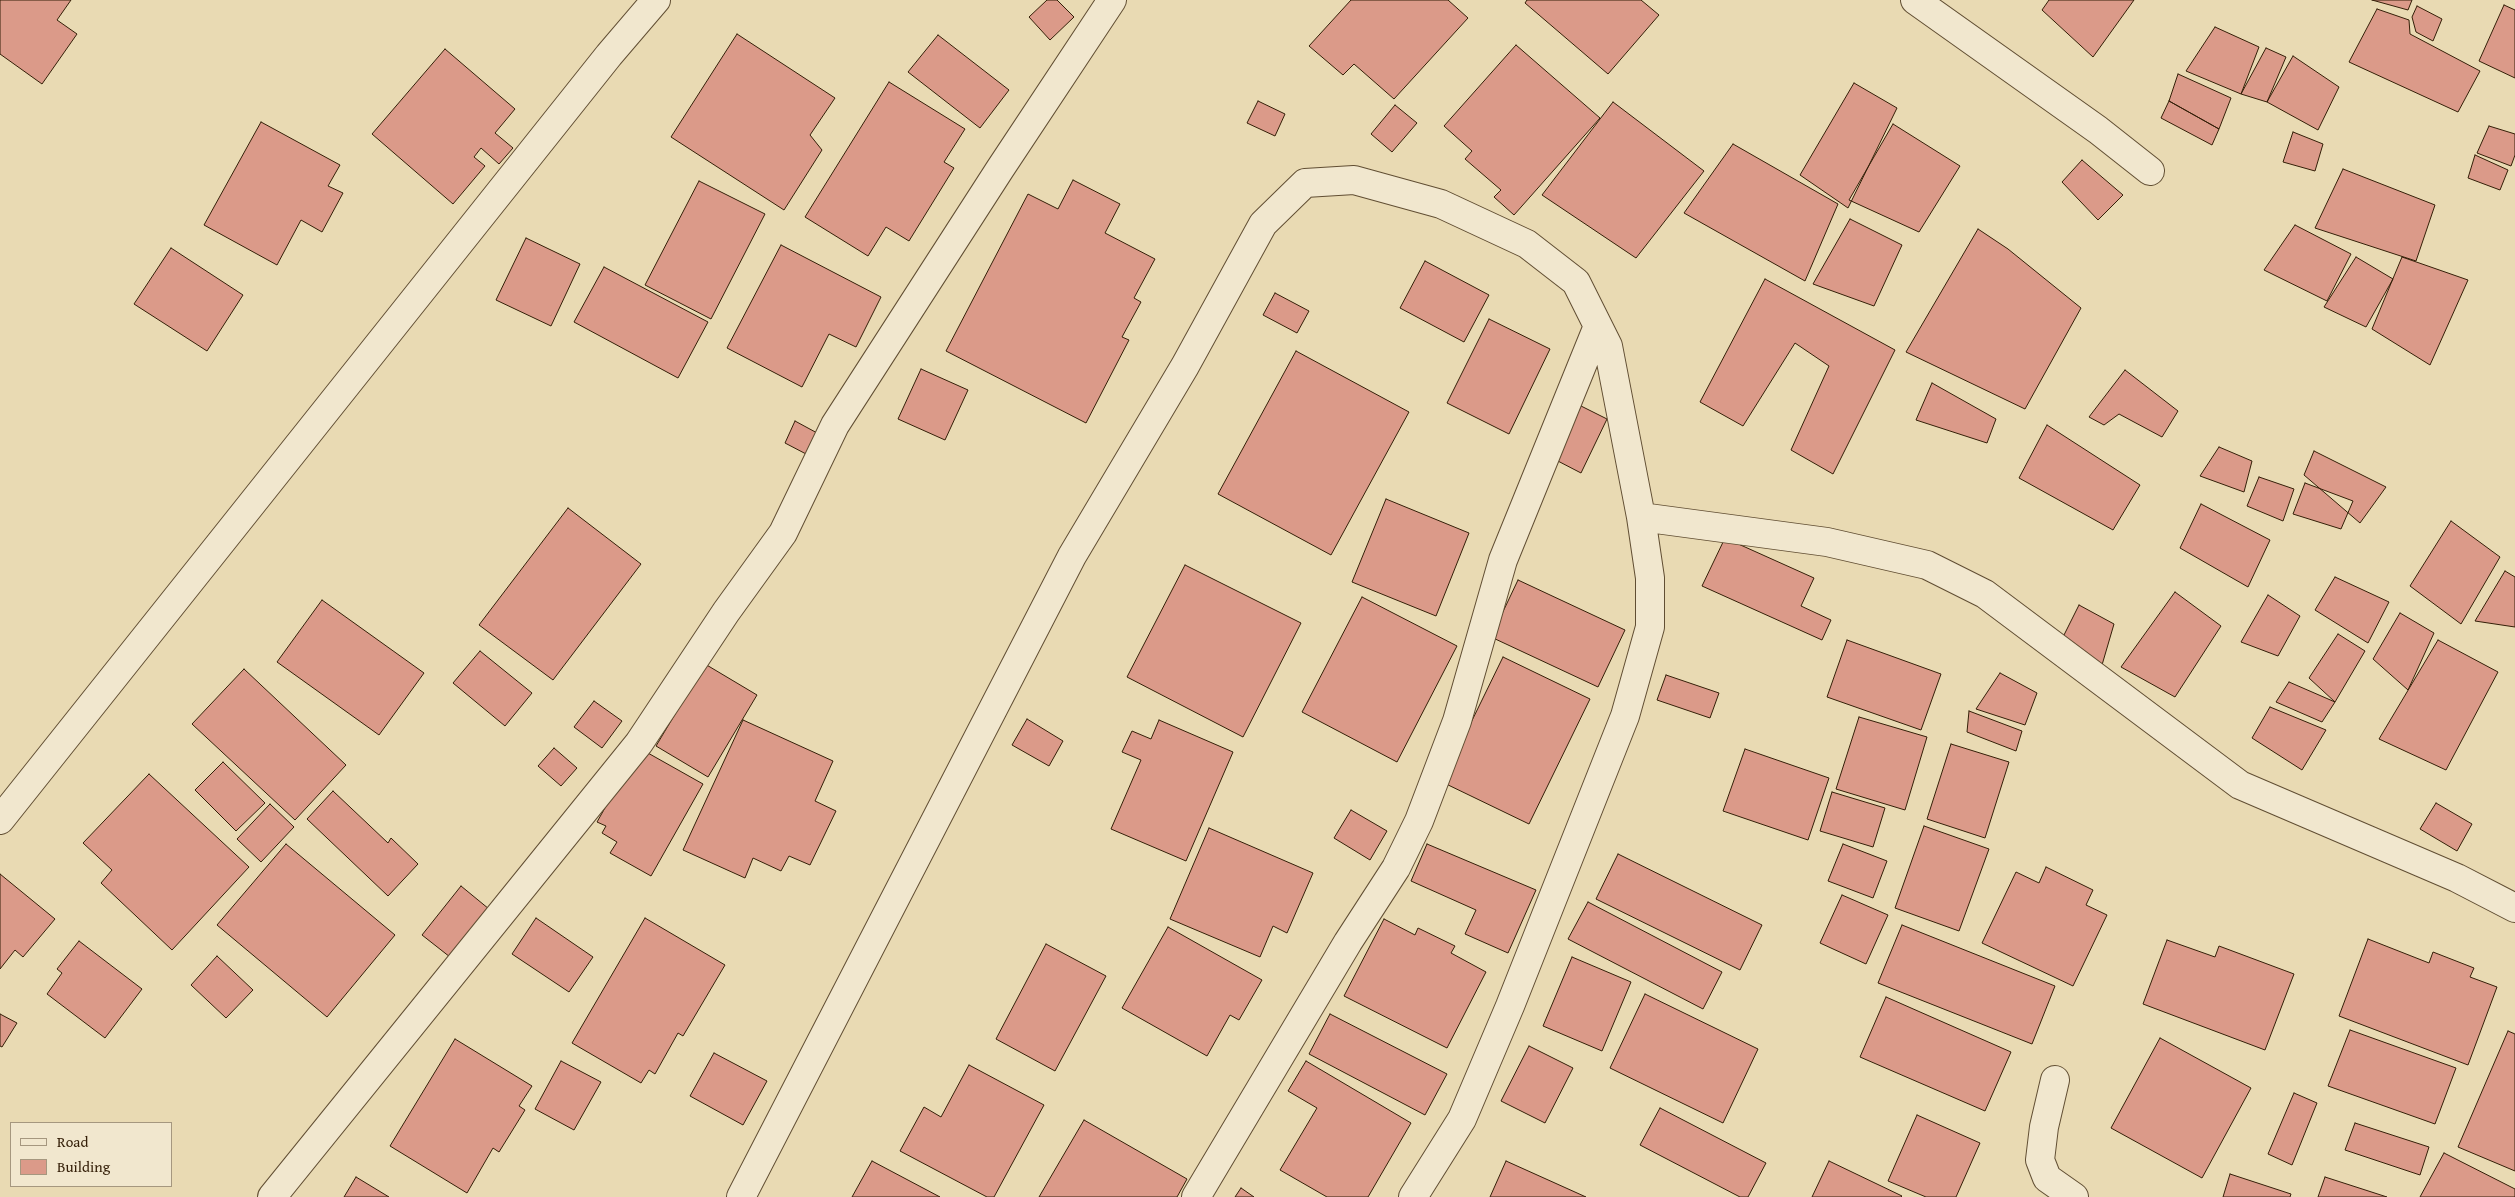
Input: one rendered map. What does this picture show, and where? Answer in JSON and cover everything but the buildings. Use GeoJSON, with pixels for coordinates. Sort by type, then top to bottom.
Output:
{"type":"FeatureCollection","features":[{"type":"Feature","properties":{"kind":"street"},"geometry":{"type":"LineString","coordinates":[[0,820],[609,55],[656,0]]}},
{"type":"Feature","properties":{"kind":"street"},"geometry":{"type":"LineString","coordinates":[[272,1197],[639,743],[715,627],[783,533],[835,426],[1000,169],[1112,0]]}},
{"type":"Feature","properties":{"kind":"street"},"geometry":{"type":"LineString","coordinates":[[1915,0],[2090,124],[2150,171]]}},
{"type":"Feature","properties":{"kind":"street"},"geometry":{"type":"LineString","coordinates":[[741,1197],[1072,556],[1185,366],[1263,224],[1305,183],[1354,180],[1441,204],[1527,244],[1576,282],[1608,346],[1641,517],[1650,578],[1650,627],[1625,716],[1510,1006],[1462,1119],[1413,1197]]}},
{"type":"Feature","properties":{"kind":"street"},"geometry":{"type":"LineString","coordinates":[[1196,1197],[1348,942],[1396,868],[1419,821],[1457,722],[1503,560],[1598,326]]}},
{"type":"Feature","properties":{"kind":"street"},"geometry":{"type":"LineString","coordinates":[[1641,517],[1827,542],[1927,565],[1985,594],[2240,785],[2457,878],[2515,908]]}},
{"type":"Feature","properties":{"kind":"street"},"geometry":{"type":"LineString","coordinates":[[2055,1080],[2044,1127],[2040,1160],[2048,1178],[2074,1197]]}}]}
